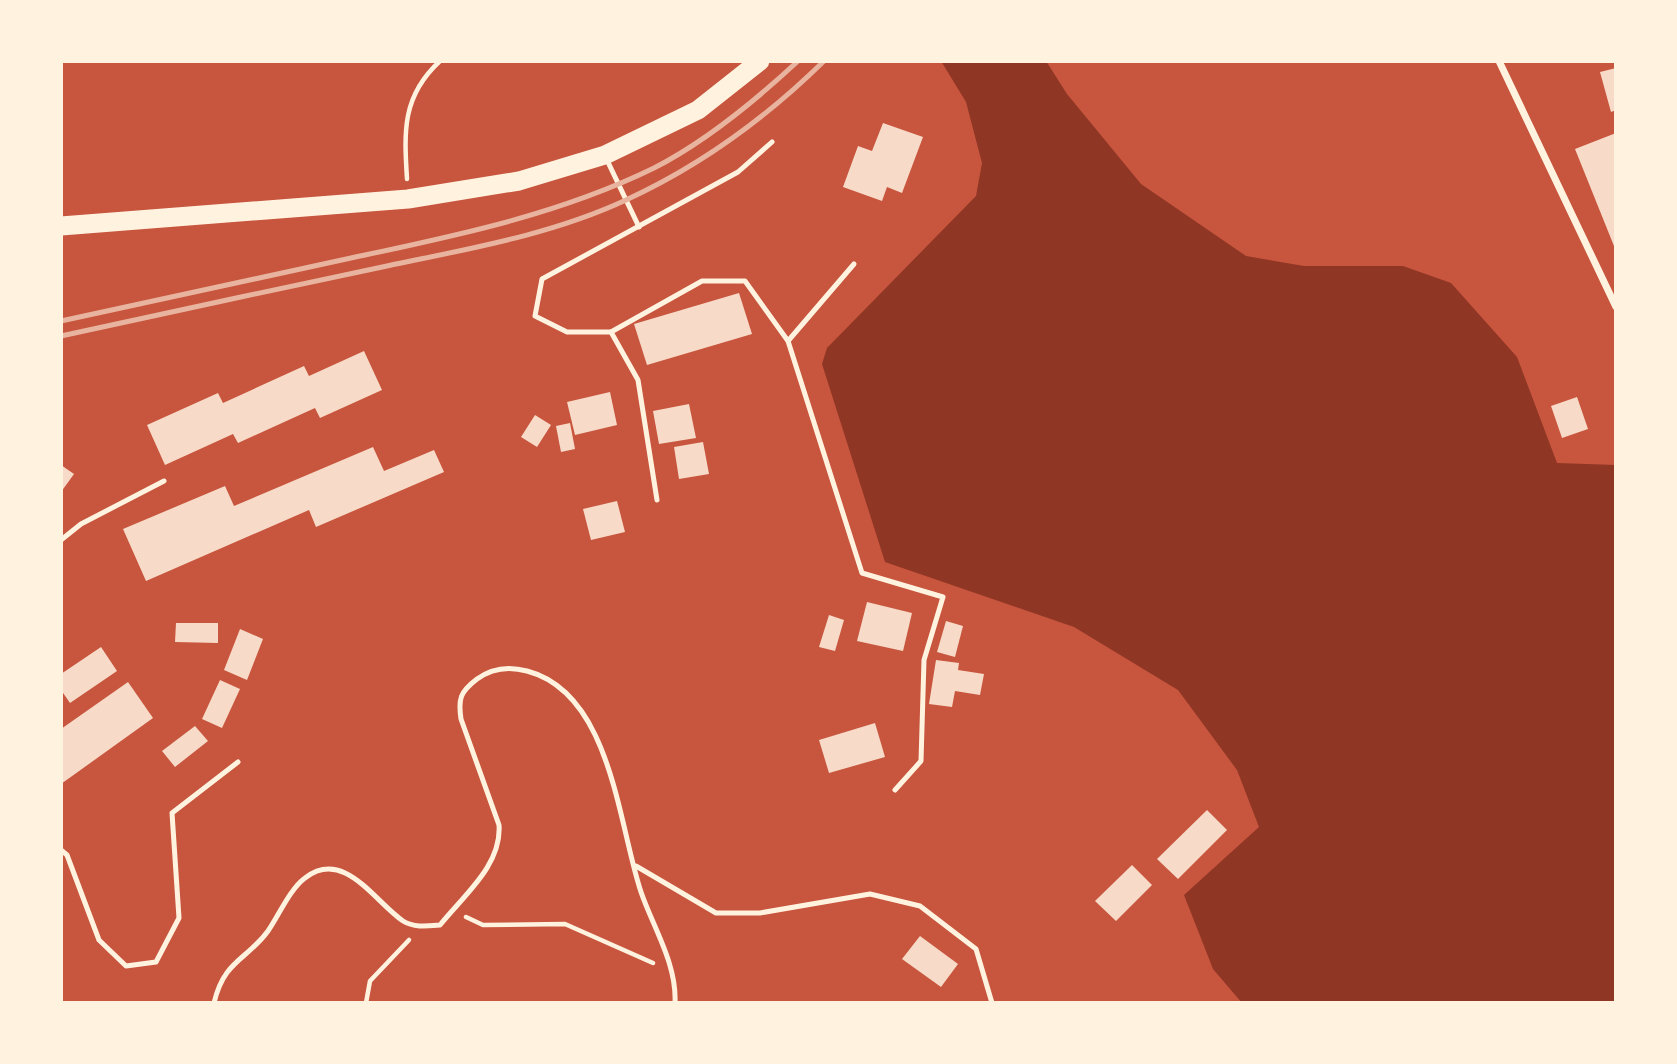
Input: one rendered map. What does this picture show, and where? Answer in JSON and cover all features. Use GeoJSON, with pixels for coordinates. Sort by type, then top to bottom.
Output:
{"type":"FeatureCollection","features":[{"type":"Feature","properties":{"kind":"highway"},"geometry":{"type":"LineString","coordinates":[[61,226],[408,199],[519,181],[605,155],[698,110],[760,61]]}},
{"type":"Feature","properties":{"kind":"street"},"geometry":{"type":"LineString","coordinates":[[1499,61],[1616,307]]}},
{"type":"Feature","properties":{"kind":"lane"},"geometry":{"type":"LineString","coordinates":[[772,142],[738,172],[542,279],[535,316],[567,332],[611,332],[702,281],[745,281],[788,341],[862,573],[943,597],[924,660],[921,761],[895,790]]}},
{"type":"Feature","properties":{"kind":"lane"},"geometry":{"type":"LineString","coordinates":[[605,155],[639,226]]}},
{"type":"Feature","properties":{"kind":"lane"},"geometry":{"type":"LineString","coordinates":[[788,341],[854,264]]}},
{"type":"Feature","properties":{"kind":"lane"},"geometry":{"type":"LineString","coordinates":[[611,332],[638,380],[657,500]]}},
{"type":"Feature","properties":{"kind":"lane"},"geometry":{"type":"LineString","coordinates":[[61,540],[81,524],[164,481]]}},
{"type":"Feature","properties":{"kind":"lane"},"geometry":{"type":"LineString","coordinates":[[214,1003],[219,984],[240,956],[261,940],[304,878],[323,868],[343,869],[405,922],[421,927],[440,925],[495,858],[500,842],[499,825],[461,719],[459,701],[463,690],[483,675],[509,666],[540,674],[563,691],[587,718],[611,775],[624,837],[636,866],[640,888],[672,971],[675,1003]]}},
{"type":"Feature","properties":{"kind":"lane"},"geometry":{"type":"LineString","coordinates":[[61,850],[67,855],[99,940],[126,966],[156,962],[179,918],[172,813],[238,762]]}},
{"type":"Feature","properties":{"kind":"lane"},"geometry":{"type":"LineString","coordinates":[[636,866],[716,913],[761,913],[870,894],[920,906],[976,949],[992,1003]]}},
{"type":"Feature","properties":{"kind":"path"},"geometry":{"type":"LineString","coordinates":[[408,199],[405,146],[410,102],[440,61]]}},
{"type":"Feature","properties":{"kind":"path"},"geometry":{"type":"LineString","coordinates":[[452,910],[483,925],[565,924],[672,971]]}},
{"type":"Feature","properties":{"kind":"path"},"geometry":{"type":"LineString","coordinates":[[366,1003],[369,981],[421,927]]}},
{"type":"Feature","properties":{"kind":"shaded area"},"geometry":{"type":"Polygon","coordinates":[[[941,61],[1046,61],[1067,94],[1141,184],[1246,256],[1304,266],[1403,266],[1451,283],[1517,357],[1557,463],[1616,465],[1616,1003],[1242,1003],[1213,969],[1184,895],[1259,827],[1237,770],[1178,690],[1074,627],[885,562],[822,364],[827,348],[976,196],[982,163],[966,102],[941,61]]]}},
{"type":"Feature","properties":{"kind":"building"},"geometry":{"type":"Polygon","coordinates":[[[1616,68],[1616,110],[1611,112],[1600,72],[1616,68]]]}},
{"type":"Feature","properties":{"kind":"building"},"geometry":{"type":"Polygon","coordinates":[[[883,123],[923,137],[902,193],[887,187],[882,201],[843,187],[858,146],[872,151],[883,123]]]}},
{"type":"Feature","properties":{"kind":"building"},"geometry":{"type":"Polygon","coordinates":[[[1616,133],[1616,251],[1575,149],[1616,133]]]}},
{"type":"Feature","properties":{"kind":"building"},"geometry":{"type":"Polygon","coordinates":[[[739,293],[752,334],[647,365],[634,324],[739,293]]]}},
{"type":"Feature","properties":{"kind":"building"},"geometry":{"type":"Polygon","coordinates":[[[364,351],[382,390],[320,418],[315,408],[238,443],[233,434],[165,465],[147,425],[218,393],[223,403],[304,366],[309,376],[364,351]]]}},
{"type":"Feature","properties":{"kind":"building"},"geometry":{"type":"Polygon","coordinates":[[[610,392],[617,425],[575,435],[567,402],[610,392]]]}},
{"type":"Feature","properties":{"kind":"building"},"geometry":{"type":"Polygon","coordinates":[[[1577,397],[1588,429],[1562,438],[1551,406],[1577,397]]]}},
{"type":"Feature","properties":{"kind":"building"},"geometry":{"type":"Polygon","coordinates":[[[689,404],[696,438],[659,444],[653,411],[689,404]]]}},
{"type":"Feature","properties":{"kind":"building"},"geometry":{"type":"Polygon","coordinates":[[[535,415],[551,425],[537,447],[521,437],[535,415]]]}},
{"type":"Feature","properties":{"kind":"building"},"geometry":{"type":"Polygon","coordinates":[[[570,423],[575,449],[561,452],[556,426],[570,423]]]}},
{"type":"Feature","properties":{"kind":"building"},"geometry":{"type":"Polygon","coordinates":[[[703,442],[709,474],[679,479],[674,447],[703,442]]]}},
{"type":"Feature","properties":{"kind":"building"},"geometry":{"type":"Polygon","coordinates":[[[373,447],[384,471],[434,450],[444,472],[316,527],[309,510],[146,581],[123,529],[225,486],[234,506],[373,447]]]}},
{"type":"Feature","properties":{"kind":"building"},"geometry":{"type":"Polygon","coordinates":[[[61,465],[74,474],[61,492],[61,465]]]}},
{"type":"Feature","properties":{"kind":"building"},"geometry":{"type":"Polygon","coordinates":[[[617,501],[625,532],[591,540],[583,509],[617,501]]]}},
{"type":"Feature","properties":{"kind":"building"},"geometry":{"type":"Polygon","coordinates":[[[867,602],[912,613],[903,651],[857,641],[867,602]]]}},
{"type":"Feature","properties":{"kind":"building"},"geometry":{"type":"Polygon","coordinates":[[[829,615],[844,620],[835,651],[819,647],[829,615]]]}},
{"type":"Feature","properties":{"kind":"building"},"geometry":{"type":"Polygon","coordinates":[[[946,621],[963,626],[955,657],[937,652],[946,621]]]}},
{"type":"Feature","properties":{"kind":"building"},"geometry":{"type":"Polygon","coordinates":[[[176,623],[218,623],[218,643],[175,642],[176,623]]]}},
{"type":"Feature","properties":{"kind":"building"},"geometry":{"type":"Polygon","coordinates":[[[240,629],[263,639],[247,680],[224,670],[240,629]]]}},
{"type":"Feature","properties":{"kind":"building"},"geometry":{"type":"Polygon","coordinates":[[[101,647],[117,671],[70,703],[61,690],[61,674],[101,647]]]}},
{"type":"Feature","properties":{"kind":"building"},"geometry":{"type":"Polygon","coordinates":[[[936,660],[959,663],[958,670],[984,674],[980,695],[955,691],[952,707],[929,704],[936,660]]]}},
{"type":"Feature","properties":{"kind":"building"},"geometry":{"type":"Polygon","coordinates":[[[220,680],[240,689],[222,728],[202,719],[220,680]]]}},
{"type":"Feature","properties":{"kind":"building"},"geometry":{"type":"Polygon","coordinates":[[[128,682],[153,718],[61,784],[61,729],[128,682]]]}},
{"type":"Feature","properties":{"kind":"building"},"geometry":{"type":"Polygon","coordinates":[[[875,723],[885,757],[829,773],[819,740],[875,723]]]}},
{"type":"Feature","properties":{"kind":"building"},"geometry":{"type":"Polygon","coordinates":[[[195,726],[208,741],[175,767],[162,751],[195,726]]]}},
{"type":"Feature","properties":{"kind":"building"},"geometry":{"type":"Polygon","coordinates":[[[1207,810],[1227,830],[1178,879],[1157,859],[1207,810]]]}},
{"type":"Feature","properties":{"kind":"building"},"geometry":{"type":"Polygon","coordinates":[[[1132,865],[1152,885],[1116,921],[1095,901],[1132,865]]]}},
{"type":"Feature","properties":{"kind":"building"},"geometry":{"type":"Polygon","coordinates":[[[920,936],[958,964],[941,987],[902,959],[920,936]]]}},
{"type":"Feature","properties":{"kind":"railway"},"geometry":{"type":"LineString","coordinates":[[61,321],[467,232],[581,199],[654,168],[693,146],[748,105],[798,61]]}},
{"type":"Feature","properties":{"kind":"railway"},"geometry":{"type":"LineString","coordinates":[[61,336],[478,247],[568,223],[653,187],[706,156],[779,102],[824,61]]}}]}
